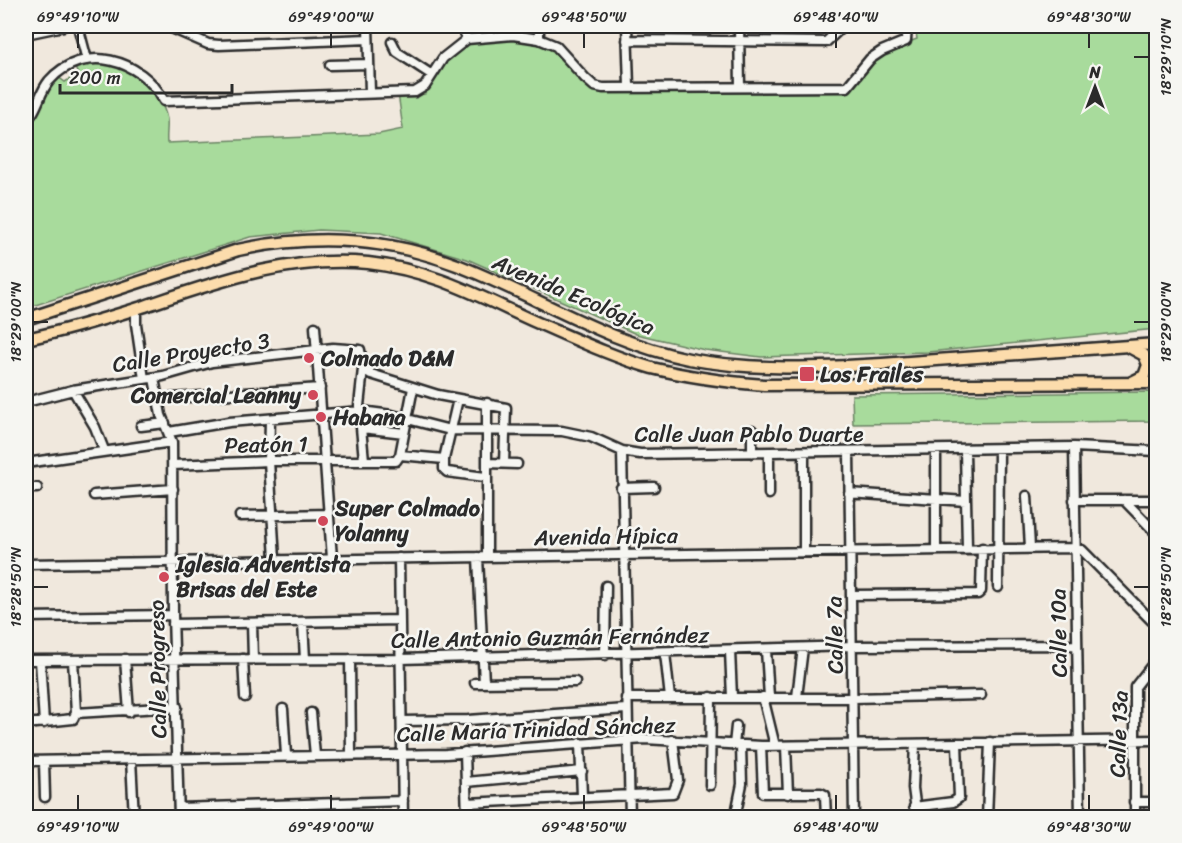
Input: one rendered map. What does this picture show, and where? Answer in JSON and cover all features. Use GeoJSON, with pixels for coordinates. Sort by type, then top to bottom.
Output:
{"type":"FeatureCollection","features":[{"type":"Feature","properties":{"kind":"main road","name":"Avenida Ecológica"},"geometry":{"type":"LineString","coordinates":[[26,319],[238,250],[269,243],[343,239],[376,243],[433,256],[483,276],[604,332],[690,359],[763,368],[845,367],[1156,344]]}},
{"type":"Feature","properties":{"kind":"main road"},"geometry":{"type":"LineString","coordinates":[[26,339],[77,327],[240,275],[305,263],[370,263],[455,284],[537,322],[651,367],[725,382],[764,385],[978,382],[1156,383]]}},
{"type":"Feature","properties":{"kind":"main road"},"geometry":{"type":"LineString","coordinates":[[1126,346],[1141,353],[1148,364],[1144,376],[1126,384]]}},
{"type":"Feature","properties":{"kind":"street"},"geometry":{"type":"LineString","coordinates":[[26,34],[64,26]]}},
{"type":"Feature","properties":{"kind":"street"},"geometry":{"type":"LineString","coordinates":[[78,26],[87,60]]}},
{"type":"Feature","properties":{"kind":"street"},"geometry":{"type":"LineString","coordinates":[[167,26],[212,45],[368,39]]}},
{"type":"Feature","properties":{"kind":"street"},"geometry":{"type":"LineString","coordinates":[[368,26],[370,92]]}},
{"type":"Feature","properties":{"kind":"street"},"geometry":{"type":"LineString","coordinates":[[461,26],[467,39]]}},
{"type":"Feature","properties":{"kind":"street"},"geometry":{"type":"LineString","coordinates":[[506,26],[506,36]]}},
{"type":"Feature","properties":{"kind":"street"},"geometry":{"type":"LineString","coordinates":[[539,26],[539,39]]}},
{"type":"Feature","properties":{"kind":"street"},"geometry":{"type":"LineString","coordinates":[[627,26],[629,86]]}},
{"type":"Feature","properties":{"kind":"street"},"geometry":{"type":"LineString","coordinates":[[739,26],[740,87]]}},
{"type":"Feature","properties":{"kind":"street"},"geometry":{"type":"LineString","coordinates":[[627,40],[826,42],[843,26]]}},
{"type":"Feature","properties":{"kind":"street"},"geometry":{"type":"LineString","coordinates":[[26,120],[31,117],[40,94],[49,80],[73,63],[87,60],[110,59],[133,67],[152,82],[164,101],[420,90],[443,58],[467,39],[506,36],[539,39],[556,46],[594,86],[848,87],[870,59],[906,41],[907,26]]}},
{"type":"Feature","properties":{"kind":"street"},"geometry":{"type":"LineString","coordinates":[[392,42],[397,52],[432,75]]}},
{"type":"Feature","properties":{"kind":"street"},"geometry":{"type":"LineString","coordinates":[[330,65],[369,64]]}},
{"type":"Feature","properties":{"kind":"street"},"geometry":{"type":"LineString","coordinates":[[136,309],[144,379]]}},
{"type":"Feature","properties":{"kind":"street"},"geometry":{"type":"LineString","coordinates":[[315,327],[332,558]]}},
{"type":"Feature","properties":{"kind":"street","name":"Calle Proyecto 3"},"geometry":{"type":"LineString","coordinates":[[26,402],[73,390],[154,378],[212,362],[339,348],[363,351],[363,369]]}},
{"type":"Feature","properties":{"kind":"street"},"geometry":{"type":"LineString","coordinates":[[364,460],[359,406],[363,369],[371,374],[413,388],[506,408],[504,463]]}},
{"type":"Feature","properties":{"kind":"street","name":"Calle Progreso"},"geometry":{"type":"LineString","coordinates":[[154,378],[158,399],[172,442],[173,620],[177,707],[178,818]]}},
{"type":"Feature","properties":{"kind":"street"},"geometry":{"type":"LineString","coordinates":[[158,399],[320,387]]}},
{"type":"Feature","properties":{"kind":"street"},"geometry":{"type":"LineString","coordinates":[[398,458],[413,388]]}},
{"type":"Feature","properties":{"kind":"street"},"geometry":{"type":"LineString","coordinates":[[73,390],[95,427],[104,450]]}},
{"type":"Feature","properties":{"kind":"street"},"geometry":{"type":"LineString","coordinates":[[458,399],[444,459],[444,469],[447,472],[485,477]]}},
{"type":"Feature","properties":{"kind":"street"},"geometry":{"type":"LineString","coordinates":[[487,403],[487,463],[482,557],[483,657],[480,683],[575,682]]}},
{"type":"Feature","properties":{"kind":"street","name":"Calle Juan Pablo Duarte"},"geometry":{"type":"LineString","coordinates":[[170,432],[229,422],[361,411],[406,418],[450,430],[562,431],[591,437],[622,452],[769,453],[1074,447],[1156,452]]}},
{"type":"Feature","properties":{"kind":"street"},"geometry":{"type":"LineString","coordinates":[[270,420],[269,461],[275,559]]}},
{"type":"Feature","properties":{"kind":"street"},"geometry":{"type":"LineString","coordinates":[[141,426],[165,423]]}},
{"type":"Feature","properties":{"kind":"street"},"geometry":{"type":"LineString","coordinates":[[362,428],[404,433]]}},
{"type":"Feature","properties":{"kind":"street"},"geometry":{"type":"LineString","coordinates":[[752,430],[752,453]]}},
{"type":"Feature","properties":{"kind":"street"},"geometry":{"type":"LineString","coordinates":[[26,463],[50,462],[104,450],[172,442]]}},
{"type":"Feature","properties":{"kind":"street","name":"Calle 10a"},"geometry":{"type":"LineString","coordinates":[[1074,447],[1080,818]]}},
{"type":"Feature","properties":{"kind":"street"},"geometry":{"type":"LineString","coordinates":[[998,587],[999,449]]}},
{"type":"Feature","properties":{"kind":"street"},"geometry":{"type":"LineString","coordinates":[[965,450],[967,548]]}},
{"type":"Feature","properties":{"kind":"street"},"geometry":{"type":"LineString","coordinates":[[936,451],[936,548]]}},
{"type":"Feature","properties":{"kind":"street"},"geometry":{"type":"LineString","coordinates":[[622,452],[630,818]]}},
{"type":"Feature","properties":{"kind":"street"},"geometry":{"type":"LineString","coordinates":[[804,452],[804,550]]}},
{"type":"Feature","properties":{"kind":"street","name":"Calle 7a"},"geometry":{"type":"LineString","coordinates":[[849,452],[854,818]]}},
{"type":"Feature","properties":{"kind":"street"},"geometry":{"type":"LineString","coordinates":[[769,453],[769,494]]}},
{"type":"Feature","properties":{"kind":"street","name":"Peatón 1"},"geometry":{"type":"LineString","coordinates":[[173,465],[398,458],[444,459]]}},
{"type":"Feature","properties":{"kind":"street"},"geometry":{"type":"LineString","coordinates":[[487,463],[517,464]]}},
{"type":"Feature","properties":{"kind":"street"},"geometry":{"type":"LineString","coordinates":[[621,488],[654,487]]}},
{"type":"Feature","properties":{"kind":"street"},"geometry":{"type":"LineString","coordinates":[[26,488],[37,488]]}},
{"type":"Feature","properties":{"kind":"street"},"geometry":{"type":"LineString","coordinates":[[94,495],[173,489]]}},
{"type":"Feature","properties":{"kind":"street"},"geometry":{"type":"LineString","coordinates":[[849,493],[966,501]]}},
{"type":"Feature","properties":{"kind":"street"},"geometry":{"type":"LineString","coordinates":[[1027,496],[1030,547]]}},
{"type":"Feature","properties":{"kind":"street"},"geometry":{"type":"LineString","coordinates":[[1074,501],[1156,501]]}},
{"type":"Feature","properties":{"kind":"street"},"geometry":{"type":"LineString","coordinates":[[1124,501],[1156,533]]}},
{"type":"Feature","properties":{"kind":"street"},"geometry":{"type":"LineString","coordinates":[[240,516],[329,514]]}},
{"type":"Feature","properties":{"kind":"street"},"geometry":{"type":"LineString","coordinates":[[851,595],[978,594],[981,591],[982,548]]}},
{"type":"Feature","properties":{"kind":"street"},"geometry":{"type":"LineString","coordinates":[[1075,548],[1082,550],[1156,626]]}},
{"type":"Feature","properties":{"kind":"street","name":"Avenida Hípica"},"geometry":{"type":"LineString","coordinates":[[26,564],[849,549],[1075,548]]}},
{"type":"Feature","properties":{"kind":"street"},"geometry":{"type":"LineString","coordinates":[[399,558],[403,818]]}},
{"type":"Feature","properties":{"kind":"street"},"geometry":{"type":"LineString","coordinates":[[605,655],[606,586]]}},
{"type":"Feature","properties":{"kind":"street"},"geometry":{"type":"LineString","coordinates":[[26,617],[252,623],[400,620]]}},
{"type":"Feature","properties":{"kind":"street"},"geometry":{"type":"LineString","coordinates":[[252,623],[253,659]]}},
{"type":"Feature","properties":{"kind":"street"},"geometry":{"type":"LineString","coordinates":[[303,623],[305,659]]}},
{"type":"Feature","properties":{"kind":"street","name":"Calle Antonio Guzmán Fernández"},"geometry":{"type":"LineString","coordinates":[[26,660],[401,659],[625,655],[853,646],[1076,645]]}},
{"type":"Feature","properties":{"kind":"street"},"geometry":{"type":"LineString","coordinates":[[797,697],[803,648]]}},
{"type":"Feature","properties":{"kind":"street"},"geometry":{"type":"LineString","coordinates":[[766,650],[766,697],[775,746]]}},
{"type":"Feature","properties":{"kind":"street"},"geometry":{"type":"LineString","coordinates":[[730,651],[732,697]]}},
{"type":"Feature","properties":{"kind":"street"},"geometry":{"type":"LineString","coordinates":[[665,653],[670,698]]}},
{"type":"Feature","properties":{"kind":"street"},"geometry":{"type":"LineString","coordinates":[[125,659],[129,712]]}},
{"type":"Feature","properties":{"kind":"street"},"geometry":{"type":"LineString","coordinates":[[243,659],[244,697]]}},
{"type":"Feature","properties":{"kind":"street"},"geometry":{"type":"LineString","coordinates":[[350,659],[351,754]]}},
{"type":"Feature","properties":{"kind":"street"},"geometry":{"type":"LineString","coordinates":[[40,660],[44,723]]}},
{"type":"Feature","properties":{"kind":"street"},"geometry":{"type":"LineString","coordinates":[[26,724],[70,721],[76,713],[74,660]]}},
{"type":"Feature","properties":{"kind":"street","name":"Calle 13a"},"geometry":{"type":"LineString","coordinates":[[1135,818],[1135,687],[1156,660]]}},
{"type":"Feature","properties":{"kind":"street"},"geometry":{"type":"LineString","coordinates":[[626,698],[853,698],[981,695]]}},
{"type":"Feature","properties":{"kind":"street"},"geometry":{"type":"LineString","coordinates":[[710,785],[711,697]]}},
{"type":"Feature","properties":{"kind":"street"},"geometry":{"type":"LineString","coordinates":[[76,713],[129,712],[177,707]]}},
{"type":"Feature","properties":{"kind":"street"},"geometry":{"type":"LineString","coordinates":[[283,709],[286,755]]}},
{"type":"Feature","properties":{"kind":"street"},"geometry":{"type":"LineString","coordinates":[[402,721],[468,720],[627,710]]}},
{"type":"Feature","properties":{"kind":"street"},"geometry":{"type":"LineString","coordinates":[[311,713],[315,755]]}},
{"type":"Feature","properties":{"kind":"street"},"geometry":{"type":"LineString","coordinates":[[735,818],[742,784],[736,726]]}},
{"type":"Feature","properties":{"kind":"street","name":"Calle María Trinidad Sánchez"},"geometry":{"type":"LineString","coordinates":[[26,761],[465,752],[627,740],[786,746],[1156,740]]}},
{"type":"Feature","properties":{"kind":"street"},"geometry":{"type":"LineString","coordinates":[[467,803],[582,795],[674,793],[678,780],[673,740]]}},
{"type":"Feature","properties":{"kind":"street"},"geometry":{"type":"LineString","coordinates":[[987,818],[990,742]]}},
{"type":"Feature","properties":{"kind":"street"},"geometry":{"type":"LineString","coordinates":[[580,743],[582,795]]}},
{"type":"Feature","properties":{"kind":"street"},"geometry":{"type":"LineString","coordinates":[[914,807],[953,801],[958,798],[957,743]]}},
{"type":"Feature","properties":{"kind":"street"},"geometry":{"type":"LineString","coordinates":[[915,744],[914,807],[917,818]]}},
{"type":"Feature","properties":{"kind":"street"},"geometry":{"type":"LineString","coordinates":[[761,746],[763,793],[821,793],[825,795],[826,818]]}},
{"type":"Feature","properties":{"kind":"street"},"geometry":{"type":"LineString","coordinates":[[786,746],[788,794]]}},
{"type":"Feature","properties":{"kind":"street"},"geometry":{"type":"LineString","coordinates":[[465,752],[467,818]]}},
{"type":"Feature","properties":{"kind":"street"},"geometry":{"type":"LineString","coordinates":[[131,759],[134,818]]}},
{"type":"Feature","properties":{"kind":"street"},"geometry":{"type":"LineString","coordinates":[[44,761],[45,797]]}},
{"type":"Feature","properties":{"kind":"street"},"geometry":{"type":"LineString","coordinates":[[466,782],[582,771]]}},
{"type":"Feature","properties":{"kind":"street"},"geometry":{"type":"LineString","coordinates":[[178,808],[403,801]]}},
{"type":"Feature","properties":{"kind":"street"},"geometry":{"type":"LineString","coordinates":[[1134,801],[1156,802]]}},
{"type":"Feature","properties":{"kind":"green space"},"geometry":{"type":"Polygon","coordinates":[[[915,26],[1156,26],[1156,329],[928,352],[761,357],[705,350],[636,334],[467,259],[381,233],[319,230],[250,237],[26,308],[26,124],[39,99],[58,77],[65,82],[78,74],[74,66],[96,60],[108,61],[131,71],[141,79],[158,98],[163,108],[167,119],[167,143],[379,134],[403,129],[398,93],[425,94],[442,66],[452,56],[462,48],[488,39],[521,40],[554,48],[593,88],[848,90],[870,63],[894,48],[917,39],[915,26]]]}},
{"type":"Feature","properties":{"kind":"green space"},"geometry":{"type":"Polygon","coordinates":[[[1156,392],[1156,421],[853,424],[852,395],[1156,392]]]}},
{"type":"Feature","properties":{"kind":"place","name":"Colmado D&M"},"geometry":{"type":"Point","coordinates":[309,358]}},
{"type":"Feature","properties":{"kind":"place","name":"Los Frailes"},"geometry":{"type":"Point","coordinates":[807,374]}},
{"type":"Feature","properties":{"kind":"place","name":"Comercial Leanny"},"geometry":{"type":"Point","coordinates":[313,395]}},
{"type":"Feature","properties":{"kind":"place","name":"Habana"},"geometry":{"type":"Point","coordinates":[321,417]}},
{"type":"Feature","properties":{"kind":"place","name":"Super Colmado Yolanny"},"geometry":{"type":"Point","coordinates":[323,521]}},
{"type":"Feature","properties":{"kind":"place","name":"Iglesia Adventista Brisas del Este"},"geometry":{"type":"Point","coordinates":[164,577]}}]}
